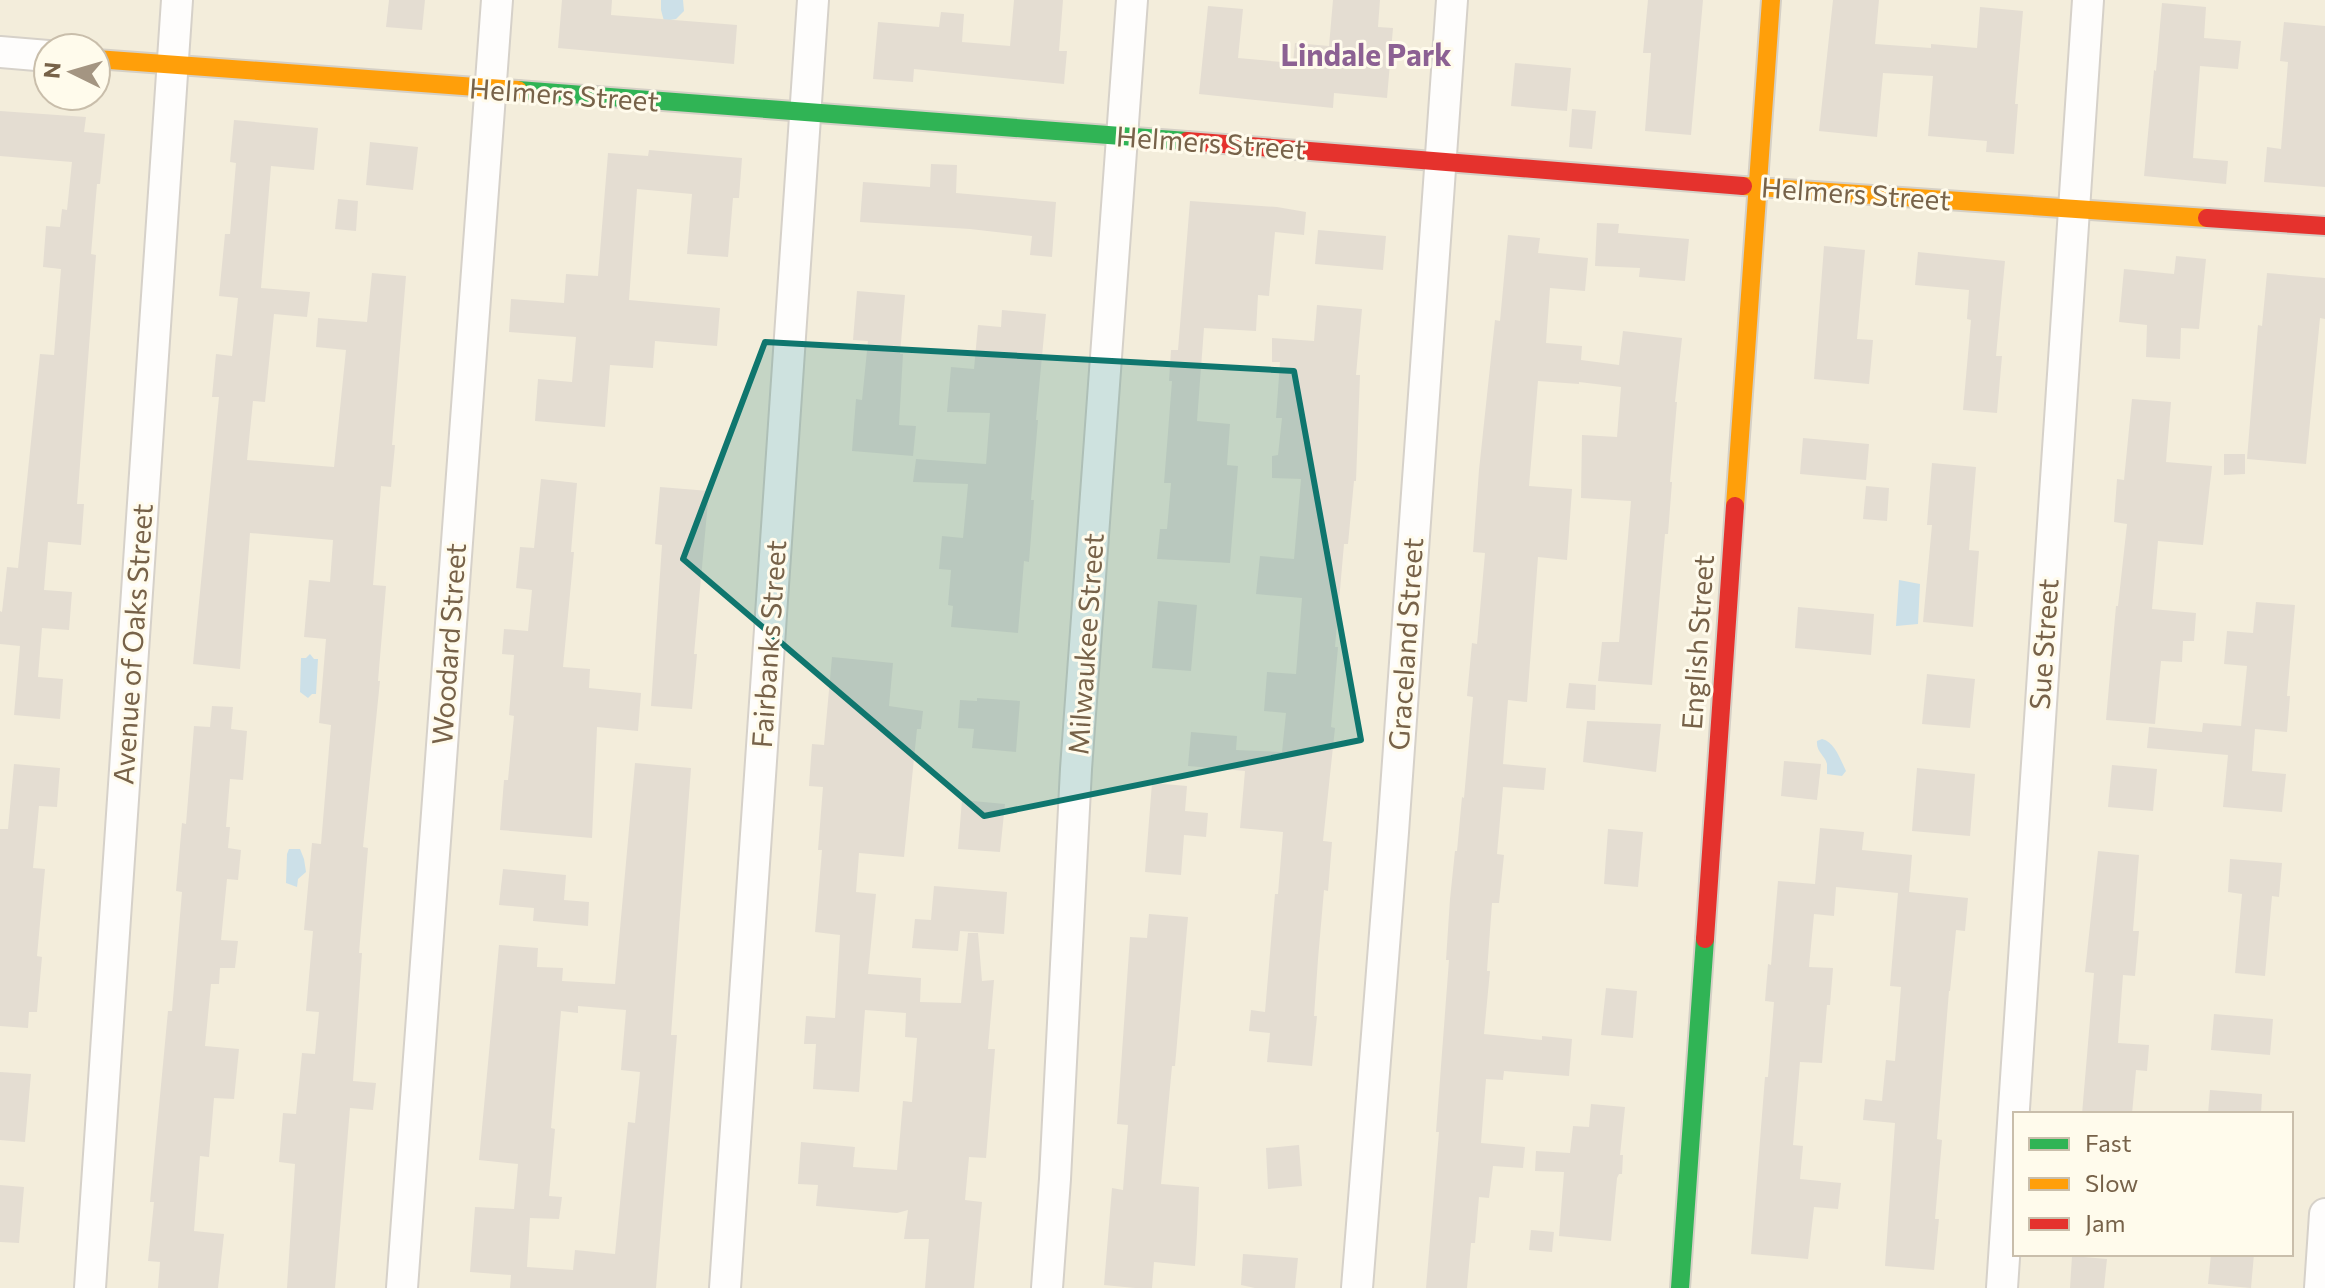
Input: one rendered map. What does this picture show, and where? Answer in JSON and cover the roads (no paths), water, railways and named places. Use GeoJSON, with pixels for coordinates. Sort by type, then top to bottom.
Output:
{"type":"FeatureCollection","features":[{"type":"Feature","properties":{"kind":"street","name":"Avenue of Oaks Street"},"geometry":{"type":"LineString","coordinates":[[90,1288],[177,0]]}},
{"type":"Feature","properties":{"kind":"street","name":"Woodard Street"},"geometry":{"type":"LineString","coordinates":[[402,1288],[497,0]]}},
{"type":"Feature","properties":{"kind":"street","name":"Fairbanks Street"},"geometry":{"type":"LineString","coordinates":[[725,1288],[813,0]]}},
{"type":"Feature","properties":{"kind":"street","name":"Milwaukee Street"},"geometry":{"type":"LineString","coordinates":[[1047,1288],[1077,758],[1132,0]]}},
{"type":"Feature","properties":{"kind":"street","name":"Graceland Street"},"geometry":{"type":"LineString","coordinates":[[1357,1288],[1452,0]]}},
{"type":"Feature","properties":{"kind":"street","name":"English Street"},"geometry":{"type":"LineString","coordinates":[[1680,1288],[1771,0]]}},
{"type":"Feature","properties":{"kind":"street","name":"Sue Street"},"geometry":{"type":"LineString","coordinates":[[2014,1112],[2088,0]]}},
{"type":"Feature","properties":{"kind":"street"},"geometry":{"type":"LineString","coordinates":[[0,52],[32,55]]}},
{"type":"Feature","properties":{"kind":"street","name":"Helmers Street"},"geometry":{"type":"LineString","coordinates":[[112,60],[805,111],[1758,187],[2325,226]]}},
{"type":"Feature","properties":{"kind":"street","name":"Sue Street"},"geometry":{"type":"LineString","coordinates":[[2002,1288],[2013,1121]]}},
{"type":"Feature","properties":{"kind":"street"},"geometry":{"type":"LineString","coordinates":[[2320,1288],[2325,1214]]}},
{"type":"Feature","properties":{"kind":"district","name":"Lindale Park"},"geometry":{"type":"Point","coordinates":[1366,56]}}]}
